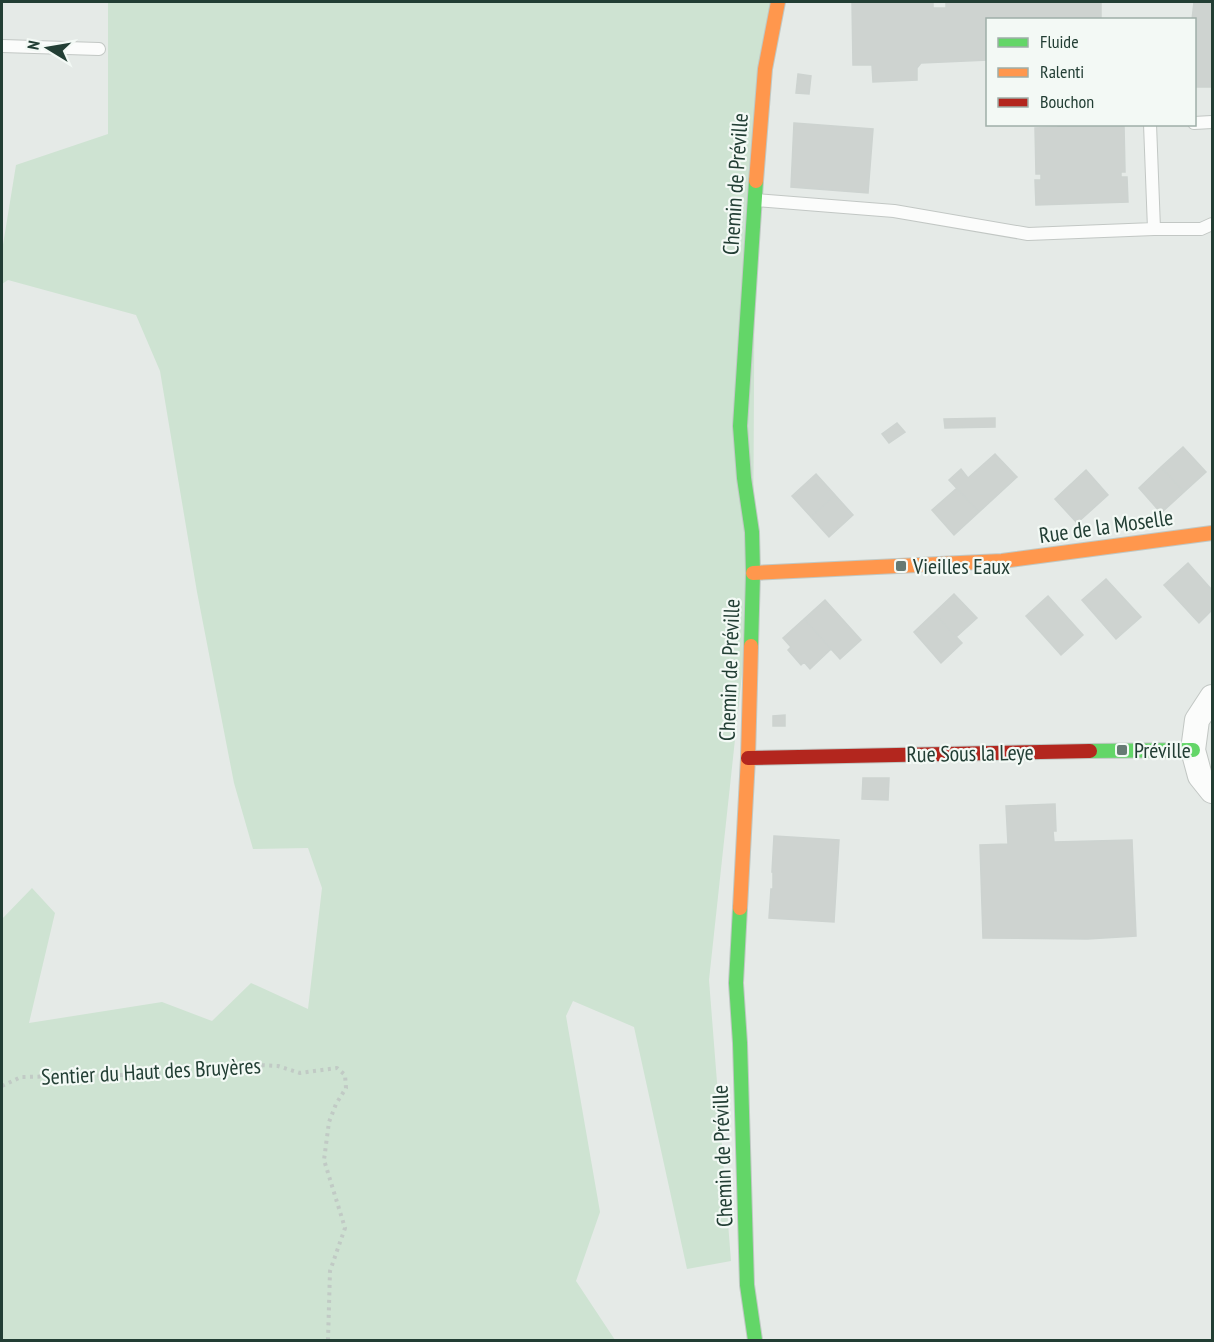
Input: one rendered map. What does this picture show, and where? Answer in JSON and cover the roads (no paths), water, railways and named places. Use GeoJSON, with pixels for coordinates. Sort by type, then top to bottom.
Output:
{"type":"FeatureCollection","features":[{"type":"Feature","properties":{"kind":"street","name":"Chemin de Préville"},"geometry":{"type":"LineString","coordinates":[[755,1341],[747,1285],[740,1043],[736,983],[748,758],[753,573],[752,532],[744,478],[740,426],[754,200],[765,69],[778,2]]}},
{"type":"Feature","properties":{"kind":"street","name":"Rue de la Moselle"},"geometry":{"type":"LineString","coordinates":[[753,573],[1002,561],[1212,533]]}},
{"type":"Feature","properties":{"kind":"street"},"geometry":{"type":"LineString","coordinates":[[1212,697],[1197,720],[1193,750],[1200,776],[1212,791]]}},
{"type":"Feature","properties":{"kind":"street","name":"Rue Sous la Leye"},"geometry":{"type":"LineString","coordinates":[[748,758],[1193,750]]}},
{"type":"Feature","properties":{"kind":"lane"},"geometry":{"type":"LineString","coordinates":[[2,45],[99,49]]}},
{"type":"Feature","properties":{"kind":"lane"},"geometry":{"type":"LineString","coordinates":[[1196,123],[1212,122]]}},
{"type":"Feature","properties":{"kind":"lane"},"geometry":{"type":"LineString","coordinates":[[1150,126],[1154,229]]}},
{"type":"Feature","properties":{"kind":"lane"},"geometry":{"type":"LineString","coordinates":[[754,200],[894,211],[1028,234],[1201,229],[1212,224]]}},
{"type":"Feature","properties":{"kind":"place","name":"Vieilles Eaux"},"geometry":{"type":"Point","coordinates":[901,566]}},
{"type":"Feature","properties":{"kind":"place","name":"Préville"},"geometry":{"type":"Point","coordinates":[1122,750]}}]}
